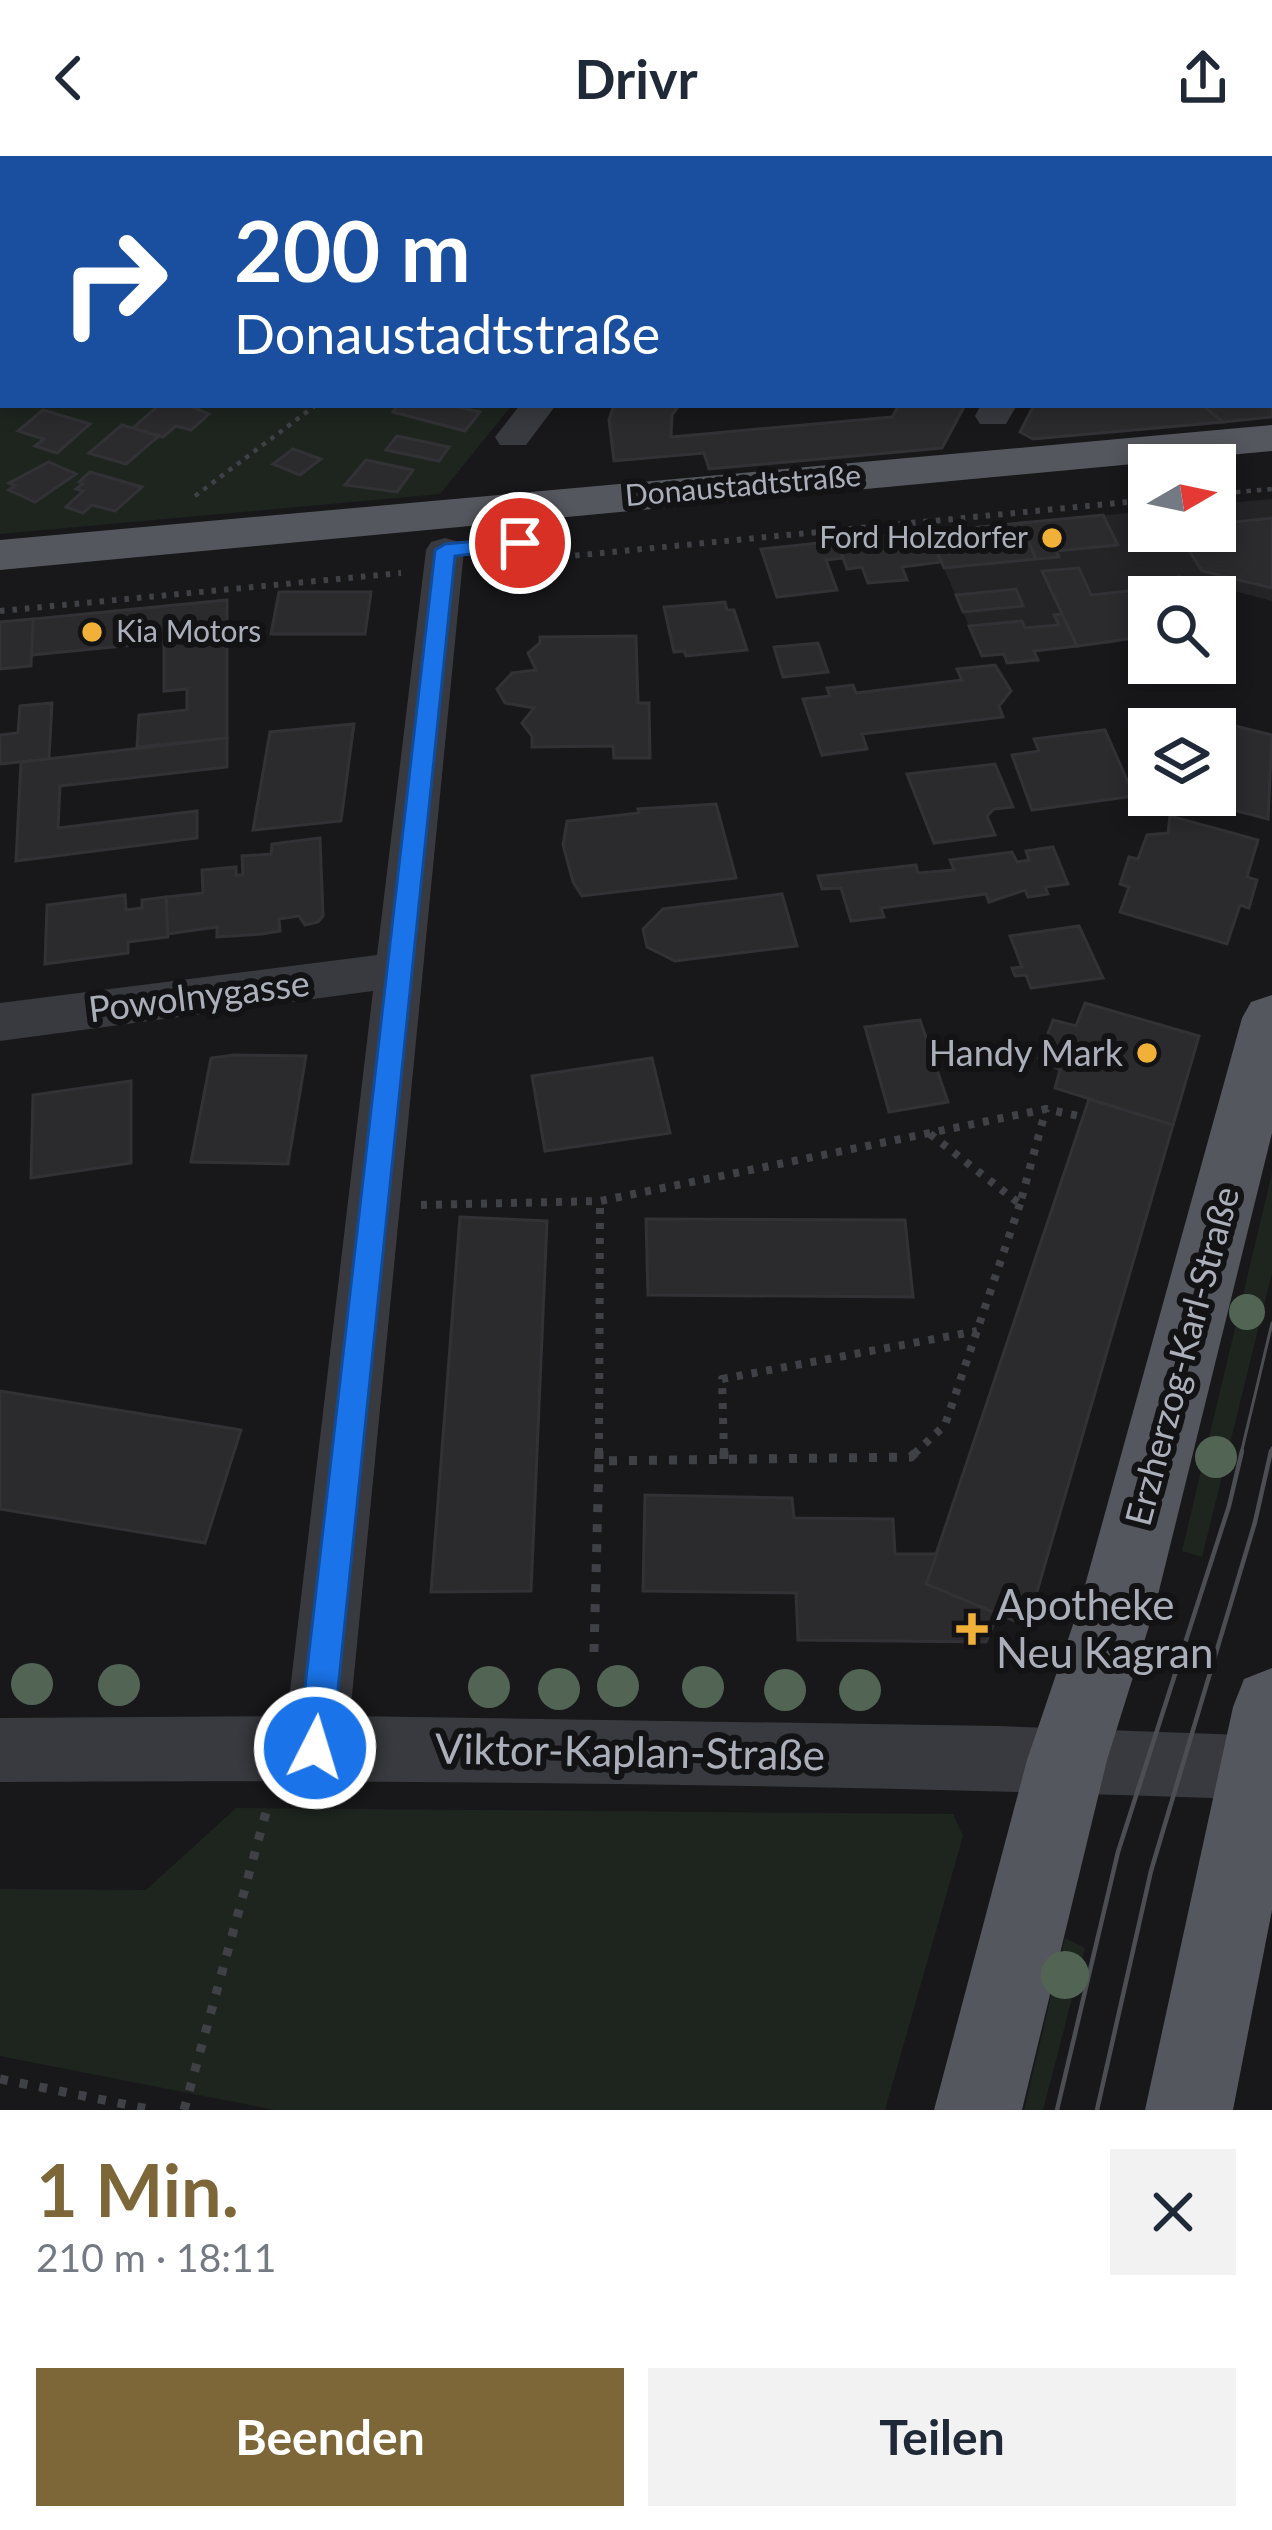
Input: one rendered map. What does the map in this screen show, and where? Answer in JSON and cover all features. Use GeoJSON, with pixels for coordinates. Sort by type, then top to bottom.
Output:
{"type":"FeatureCollection","features":[{"type":"Feature","properties":{"kind":"main road","name":"Donaustadtstraße"},"geometry":{"type":"LineString","coordinates":[[0,555],[1272,439]]}},
{"type":"Feature","properties":{"kind":"main road"},"geometry":{"type":"LineString","coordinates":[[1236,476],[1272,472]]}},
{"type":"Feature","properties":{"kind":"main road","name":"Donaustadtstraße"},"geometry":{"type":"LineString","coordinates":[[0,591],[441,563],[1128,487]]}},
{"type":"Feature","properties":{"kind":"main road","name":"Erzherzog-Karl-Straße"},"geometry":{"type":"LineString","coordinates":[[978,2110],[1067,1760],[1117,1607],[1272,1018]]}},
{"type":"Feature","properties":{"kind":"main road"},"geometry":{"type":"LineString","coordinates":[[1189,2110],[1268,1748]]}},
{"type":"Feature","properties":{"kind":"street"},"geometry":{"type":"LineString","coordinates":[[513,437],[536,408]]}},
{"type":"Feature","properties":{"kind":"street"},"geometry":{"type":"LineString","coordinates":[[315,1748],[441,563]]}},
{"type":"Feature","properties":{"kind":"street","name":"Powolnygasse"},"geometry":{"type":"LineString","coordinates":[[0,1022],[399,970]]}},
{"type":"Feature","properties":{"kind":"street","name":"Viktor-Kaplan-Straße"},"geometry":{"type":"LineString","coordinates":[[0,1750],[315,1748],[1067,1760],[1268,1748]]}},
{"type":"Feature","properties":{"kind":"path"},"geometry":{"type":"LineString","coordinates":[[191,499],[312,408]]}},
{"type":"Feature","properties":{"kind":"path"},"geometry":{"type":"LineString","coordinates":[[1236,492],[1272,488]]}},
{"type":"Feature","properties":{"kind":"path"},"geometry":{"type":"LineString","coordinates":[[0,611],[441,563],[1128,502]]}},
{"type":"Feature","properties":{"kind":"path"},"geometry":{"type":"LineString","coordinates":[[599,1461],[911,1457],[945,1425],[1020,1204],[1046,1109]]}},
{"type":"Feature","properties":{"kind":"path"},"geometry":{"type":"LineString","coordinates":[[414,1205],[600,1201],[1046,1109],[1083,1117]]}},
{"type":"Feature","properties":{"kind":"path"},"geometry":{"type":"LineString","coordinates":[[929,1133],[1020,1204]]}},
{"type":"Feature","properties":{"kind":"path"},"geometry":{"type":"LineString","coordinates":[[594,1652],[600,1201]]}},
{"type":"Feature","properties":{"kind":"path"},"geometry":{"type":"LineString","coordinates":[[724,1460],[722,1379],[977,1331]]}},
{"type":"Feature","properties":{"kind":"path"},"geometry":{"type":"LineString","coordinates":[[184,2110],[270,1798]]}},
{"type":"Feature","properties":{"kind":"path"},"geometry":{"type":"LineString","coordinates":[[0,2079],[153,2110]]}},
{"type":"Feature","properties":{"kind":"shaded area"},"geometry":{"type":"Polygon","coordinates":[[[0,408],[510,408],[440,494],[0,534],[0,408]]]}},
{"type":"Feature","properties":{"kind":"shaded area"},"geometry":{"type":"Polygon","coordinates":[[[1272,499],[1272,601],[1236,592],[1236,576],[1128,576],[1128,625],[1115,643],[1036,651],[1038,660],[1007,663],[1004,654],[982,656],[928,532],[1128,513],[1128,552],[1236,552],[1236,502],[1272,499]]]}},
{"type":"Feature","properties":{"kind":"shaded area"},"geometry":{"type":"Polygon","coordinates":[[[1272,1173],[1272,1273],[1202,1557],[1182,1551],[1272,1173]]]}},
{"type":"Feature","properties":{"kind":"shaded area"},"geometry":{"type":"Polygon","coordinates":[[[236,1808],[953,1814],[963,1836],[885,2110],[275,2110],[0,2056],[0,1889],[146,1890],[236,1808]]]}},
{"type":"Feature","properties":{"kind":"shaded area"},"geometry":{"type":"Polygon","coordinates":[[[1065,1938],[1085,1948],[1043,2110],[1024,2110],[1065,1938]]]}},
{"type":"Feature","properties":{"kind":"building"},"geometry":{"type":"Polygon","coordinates":[[[156,408],[195,408],[209,414],[191,430],[176,426],[163,437],[133,428],[156,408]]]}},
{"type":"Feature","properties":{"kind":"building"},"geometry":{"type":"Polygon","coordinates":[[[396,408],[462,408],[480,412],[465,431],[393,412],[396,408]]]}},
{"type":"Feature","properties":{"kind":"building"},"geometry":{"type":"Polygon","coordinates":[[[613,408],[677,408],[671,437],[892,417],[897,408],[963,408],[942,448],[709,469],[704,453],[614,461],[609,420],[613,408]]]}},
{"type":"Feature","properties":{"kind":"building"},"geometry":{"type":"Polygon","coordinates":[[[1032,408],[1206,408],[1223,422],[1033,439],[1020,432],[1032,408]]]}},
{"type":"Feature","properties":{"kind":"building"},"geometry":{"type":"Polygon","coordinates":[[[1206,408],[1272,408],[1272,417],[1223,422],[1206,408]]]}},
{"type":"Feature","properties":{"kind":"building"},"geometry":{"type":"Polygon","coordinates":[[[43,410],[90,424],[57,453],[35,446],[44,439],[18,431],[43,410]]]}},
{"type":"Feature","properties":{"kind":"building"},"geometry":{"type":"Polygon","coordinates":[[[122,425],[159,436],[126,464],[89,453],[122,425]]]}},
{"type":"Feature","properties":{"kind":"building"},"geometry":{"type":"Polygon","coordinates":[[[397,436],[449,447],[439,461],[386,450],[397,436]]]}},
{"type":"Feature","properties":{"kind":"building"},"geometry":{"type":"Polygon","coordinates":[[[293,449],[321,459],[300,475],[273,464],[293,449]]]}},
{"type":"Feature","properties":{"kind":"building"},"geometry":{"type":"Polygon","coordinates":[[[366,460],[413,470],[397,492],[345,485],[366,460]]]}},
{"type":"Feature","properties":{"kind":"building"},"geometry":{"type":"Polygon","coordinates":[[[49,462],[76,474],[35,502],[9,490],[15,486],[9,483],[49,462]]]}},
{"type":"Feature","properties":{"kind":"building"},"geometry":{"type":"Polygon","coordinates":[[[90,472],[142,487],[115,511],[92,505],[83,513],[66,507],[83,491],[76,489],[90,472]]]}},
{"type":"Feature","properties":{"kind":"building"},"geometry":{"type":"Polygon","coordinates":[[[1103,515],[1118,545],[1056,551],[1059,557],[1036,559],[1020,523],[1103,515]]]}},
{"type":"Feature","properties":{"kind":"building"},"geometry":{"type":"Polygon","coordinates":[[[1272,518],[1272,588],[1202,571],[1190,552],[1236,552],[1236,522],[1272,518]]]}},
{"type":"Feature","properties":{"kind":"building"},"geometry":{"type":"Polygon","coordinates":[[[1020,523],[1036,559],[944,568],[928,532],[1020,523]]]}},
{"type":"Feature","properties":{"kind":"building"},"geometry":{"type":"Polygon","coordinates":[[[930,535],[941,562],[902,567],[907,580],[868,583],[862,567],[847,569],[837,541],[930,535]]]}},
{"type":"Feature","properties":{"kind":"building"},"geometry":{"type":"Polygon","coordinates":[[[837,541],[843,558],[826,560],[837,590],[777,597],[761,549],[837,541]]]}},
{"type":"Feature","properties":{"kind":"building"},"geometry":{"type":"Polygon","coordinates":[[[1079,568],[1091,595],[1128,591],[1128,639],[1077,646],[1042,571],[1079,568]]]}},
{"type":"Feature","properties":{"kind":"building"},"geometry":{"type":"Polygon","coordinates":[[[1016,589],[1023,606],[963,612],[956,595],[1016,589]]]}},
{"type":"Feature","properties":{"kind":"building"},"geometry":{"type":"Polygon","coordinates":[[[279,592],[371,592],[365,634],[271,634],[279,592]]]}},
{"type":"Feature","properties":{"kind":"building"},"geometry":{"type":"Polygon","coordinates":[[[227,600],[227,738],[137,747],[139,715],[187,710],[187,689],[164,691],[164,642],[31,655],[33,619],[227,600]]]}},
{"type":"Feature","properties":{"kind":"building"},"geometry":{"type":"Polygon","coordinates":[[[725,602],[727,610],[734,610],[747,650],[686,656],[684,651],[674,652],[664,607],[725,602]]]}},
{"type":"Feature","properties":{"kind":"building"},"geometry":{"type":"Polygon","coordinates":[[[1062,614],[1077,646],[1034,651],[1038,660],[1007,663],[1004,654],[982,656],[969,626],[1022,621],[1025,628],[1059,625],[1054,615],[1062,614]]]}},
{"type":"Feature","properties":{"kind":"building"},"geometry":{"type":"Polygon","coordinates":[[[33,619],[31,666],[0,669],[0,622],[33,619]]]}},
{"type":"Feature","properties":{"kind":"building"},"geometry":{"type":"Polygon","coordinates":[[[636,636],[638,703],[649,703],[650,758],[614,758],[613,746],[532,747],[532,736],[522,723],[534,708],[505,703],[497,689],[512,673],[536,670],[528,653],[540,637],[636,636]]]}},
{"type":"Feature","properties":{"kind":"building"},"geometry":{"type":"Polygon","coordinates":[[[818,643],[828,672],[783,677],[774,647],[818,643]]]}},
{"type":"Feature","properties":{"kind":"building"},"geometry":{"type":"Polygon","coordinates":[[[995,665],[1011,691],[999,706],[1003,717],[862,734],[867,749],[822,755],[803,699],[830,696],[827,688],[853,685],[856,693],[962,680],[957,669],[995,665]]]}},
{"type":"Feature","properties":{"kind":"building"},"geometry":{"type":"Polygon","coordinates":[[[52,703],[49,759],[0,764],[0,735],[18,733],[20,706],[52,703]]]}},
{"type":"Feature","properties":{"kind":"building"},"geometry":{"type":"Polygon","coordinates":[[[354,724],[341,821],[253,830],[270,732],[354,724]]]}},
{"type":"Feature","properties":{"kind":"building"},"geometry":{"type":"Polygon","coordinates":[[[1236,726],[1272,735],[1268,819],[1236,811],[1236,726]]]}},
{"type":"Feature","properties":{"kind":"building"},"geometry":{"type":"Polygon","coordinates":[[[1105,730],[1128,782],[1128,797],[1032,810],[1012,755],[1039,751],[1034,739],[1105,730]]]}},
{"type":"Feature","properties":{"kind":"building"},"geometry":{"type":"Polygon","coordinates":[[[227,738],[227,767],[60,786],[58,828],[197,811],[197,838],[16,861],[21,762],[227,738]]]}},
{"type":"Feature","properties":{"kind":"building"},"geometry":{"type":"Polygon","coordinates":[[[995,764],[1013,807],[994,809],[987,816],[995,835],[934,843],[907,774],[995,764]]]}},
{"type":"Feature","properties":{"kind":"building"},"geometry":{"type":"Polygon","coordinates":[[[716,804],[736,878],[582,896],[573,882],[563,845],[567,821],[639,813],[638,809],[716,804]]]}},
{"type":"Feature","properties":{"kind":"building"},"geometry":{"type":"Polygon","coordinates":[[[1170,816],[1258,840],[1247,877],[1257,880],[1249,908],[1240,905],[1227,944],[1120,912],[1129,887],[1120,884],[1129,857],[1138,859],[1147,835],[1168,833],[1170,816]]]}},
{"type":"Feature","properties":{"kind":"building"},"geometry":{"type":"Polygon","coordinates":[[[320,838],[323,916],[318,922],[305,925],[299,916],[279,919],[280,931],[262,934],[217,937],[217,927],[167,934],[166,897],[203,893],[202,870],[236,867],[236,875],[243,875],[242,856],[271,854],[272,844],[320,838]]]}},
{"type":"Feature","properties":{"kind":"building"},"geometry":{"type":"Polygon","coordinates":[[[1053,847],[1068,884],[1045,887],[1048,894],[1028,897],[1025,890],[989,902],[986,894],[881,908],[884,917],[851,921],[841,888],[822,889],[818,876],[916,865],[918,873],[954,870],[950,860],[1012,852],[1017,862],[1029,860],[1026,851],[1053,847]]]}},
{"type":"Feature","properties":{"kind":"building"},"geometry":{"type":"Polygon","coordinates":[[[782,894],[797,946],[675,961],[647,947],[643,929],[663,909],[782,894]]]}},
{"type":"Feature","properties":{"kind":"building"},"geometry":{"type":"Polygon","coordinates":[[[125,895],[126,910],[142,908],[142,900],[166,897],[168,937],[128,942],[128,953],[45,964],[47,905],[125,895]]]}},
{"type":"Feature","properties":{"kind":"building"},"geometry":{"type":"Polygon","coordinates":[[[1079,926],[1103,978],[1031,988],[1026,975],[1015,976],[1012,968],[1022,967],[1010,936],[1079,926]]]}},
{"type":"Feature","properties":{"kind":"building"},"geometry":{"type":"Polygon","coordinates":[[[1085,1003],[1199,1036],[1173,1125],[1055,1088],[1060,1070],[1039,1058],[1053,1020],[1076,1026],[1085,1003]]]}},
{"type":"Feature","properties":{"kind":"building"},"geometry":{"type":"Polygon","coordinates":[[[920,1020],[948,1102],[889,1112],[865,1027],[920,1020]]]}},
{"type":"Feature","properties":{"kind":"building"},"geometry":{"type":"Polygon","coordinates":[[[306,1056],[288,1164],[191,1162],[211,1058],[306,1056]]]}},
{"type":"Feature","properties":{"kind":"building"},"geometry":{"type":"Polygon","coordinates":[[[652,1058],[670,1133],[545,1151],[532,1076],[652,1058]]]}},
{"type":"Feature","properties":{"kind":"building"},"geometry":{"type":"Polygon","coordinates":[[[131,1081],[131,1163],[31,1178],[33,1095],[131,1081]]]}},
{"type":"Feature","properties":{"kind":"building"},"geometry":{"type":"Polygon","coordinates":[[[1089,1099],[1173,1125],[1027,1626],[926,1584],[1089,1099]]]}},
{"type":"Feature","properties":{"kind":"building"},"geometry":{"type":"Polygon","coordinates":[[[460,1217],[547,1221],[531,1591],[431,1592],[460,1217]]]}},
{"type":"Feature","properties":{"kind":"building"},"geometry":{"type":"Polygon","coordinates":[[[646,1219],[905,1220],[913,1297],[648,1295],[646,1219]]]}},
{"type":"Feature","properties":{"kind":"building"},"geometry":{"type":"Polygon","coordinates":[[[0,1391],[241,1430],[205,1543],[0,1509],[0,1391]]]}},
{"type":"Feature","properties":{"kind":"building"},"geometry":{"type":"Polygon","coordinates":[[[645,1495],[792,1498],[794,1518],[893,1519],[895,1554],[937,1554],[926,1584],[998,1614],[986,1642],[798,1640],[796,1593],[643,1591],[645,1495]]]}},
{"type":"Feature","properties":{"kind":"tram line"},"geometry":{"type":"LineString","coordinates":[[1241,1454],[1272,1323]]}},
{"type":"Feature","properties":{"kind":"tram line"},"geometry":{"type":"LineString","coordinates":[[1271,1454],[1272,1448]]}},
{"type":"Feature","properties":{"kind":"tram line"},"geometry":{"type":"LineString","coordinates":[[1057,2110],[1118,1852],[1229,1506],[1242,1451]]}},
{"type":"Feature","properties":{"kind":"tram line"},"geometry":{"type":"LineString","coordinates":[[1097,2110],[1151,1871],[1255,1522],[1271,1451]]}},
{"type":"Feature","properties":{"kind":"place","name":"Ford Holzdorfer"},"geometry":{"type":"Point","coordinates":[1052,538]}},
{"type":"Feature","properties":{"kind":"place","name":"Kia Motors"},"geometry":{"type":"Point","coordinates":[92,632]}},
{"type":"Feature","properties":{"kind":"place","name":"Handy Mark"},"geometry":{"type":"Point","coordinates":[1147,1053]}},
{"type":"Feature","properties":{"kind":"place","name":"Apotheke Neu Kagran"},"geometry":{"type":"Point","coordinates":[972,1629]}},
{"type":"Feature","properties":{"kind":"route"},"geometry":{"type":"LineString","coordinates":[[315,1748],[445,550],[520,543]]}}]}
